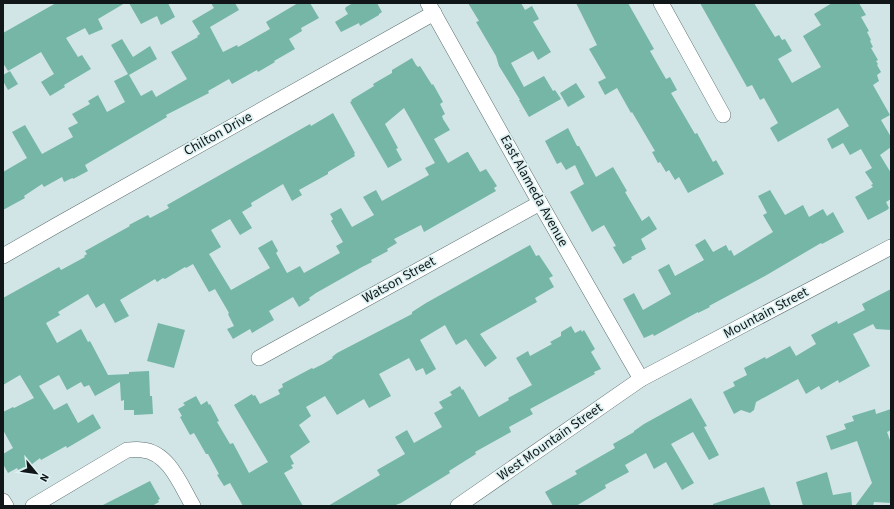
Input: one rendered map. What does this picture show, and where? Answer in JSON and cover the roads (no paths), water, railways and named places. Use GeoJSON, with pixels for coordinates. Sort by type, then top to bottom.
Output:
{"type":"FeatureCollection","features":[{"type":"Feature","properties":{"kind":"street"},"geometry":{"type":"LineString","coordinates":[[660,3],[723,115]]}},
{"type":"Feature","properties":{"kind":"street","name":"East Alameda Avenue"},"geometry":{"type":"LineString","coordinates":[[431,8],[641,379]]}},
{"type":"Feature","properties":{"kind":"street","name":"Chilton Drive"},"geometry":{"type":"LineString","coordinates":[[3,256],[431,8]]}},
{"type":"Feature","properties":{"kind":"street","name":"Watson Street"},"geometry":{"type":"LineString","coordinates":[[258,358],[540,203]]}},
{"type":"Feature","properties":{"kind":"street","name":"Mountain Street"},"geometry":{"type":"LineString","coordinates":[[641,379],[891,247]]}},
{"type":"Feature","properties":{"kind":"street","name":"West Mountain Street"},"geometry":{"type":"LineString","coordinates":[[458,506],[641,379]]}},
{"type":"Feature","properties":{"kind":"street"},"geometry":{"type":"LineString","coordinates":[[33,506],[127,450],[144,450],[158,455],[169,466],[193,506]]}},
{"type":"Feature","properties":{"kind":"street"},"geometry":{"type":"LineString","coordinates":[[3,501],[6,506]]}}]}
